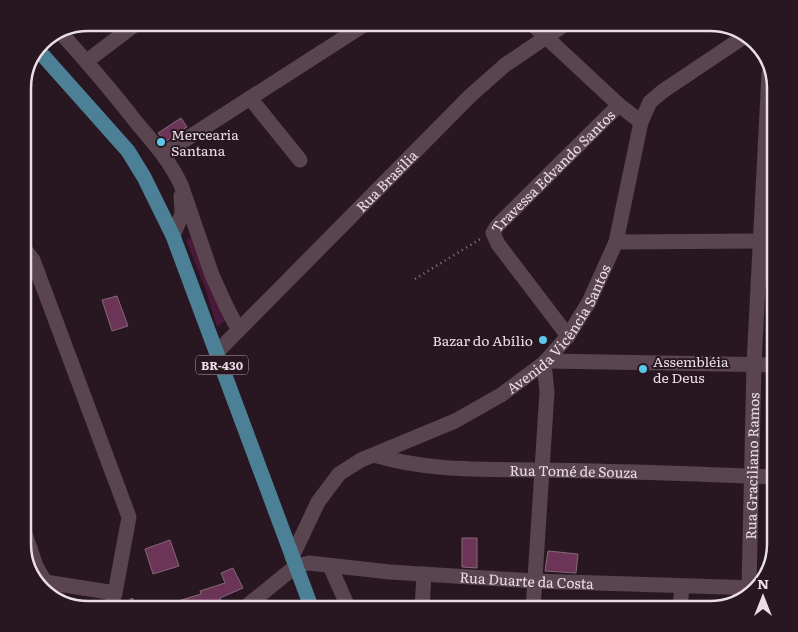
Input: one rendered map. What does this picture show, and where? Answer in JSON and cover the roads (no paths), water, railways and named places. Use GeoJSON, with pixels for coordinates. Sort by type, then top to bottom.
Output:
{"type":"FeatureCollection","features":[{"type":"Feature","properties":{"kind":"main road","name":"BR-430"},"geometry":{"type":"LineString","coordinates":[[42,55],[128,151],[144,177],[173,236],[309,601]]}},
{"type":"Feature","properties":{"kind":"street"},"geometry":{"type":"LineString","coordinates":[[87,61],[125,31]]}},
{"type":"Feature","properties":{"kind":"street"},"geometry":{"type":"LineString","coordinates":[[163,154],[353,31]]}},
{"type":"Feature","properties":{"kind":"street"},"geometry":{"type":"LineString","coordinates":[[541,31],[618,105],[641,122]]}},
{"type":"Feature","properties":{"kind":"street","name":"Rua Brasília"},"geometry":{"type":"LineString","coordinates":[[217,352],[470,96],[505,65],[556,31]]}},
{"type":"Feature","properties":{"kind":"street"},"geometry":{"type":"LineString","coordinates":[[64,37],[87,61],[163,154],[175,172],[226,308],[238,329]]}},
{"type":"Feature","properties":{"kind":"street","name":"Avenida Vicência Santos"},"geometry":{"type":"LineString","coordinates":[[294,561],[318,502],[335,479],[351,466],[455,421],[502,395],[546,362],[568,336],[589,302],[616,242],[641,122],[646,110],[655,97],[739,40]]}},
{"type":"Feature","properties":{"kind":"street"},"geometry":{"type":"LineString","coordinates":[[250,98],[300,160]]}},
{"type":"Feature","properties":{"kind":"street","name":"Travessa Edvando Santos"},"geometry":{"type":"LineString","coordinates":[[568,336],[498,244],[494,236],[494,230],[618,105]]}},
{"type":"Feature","properties":{"kind":"street"},"geometry":{"type":"LineString","coordinates":[[173,236],[182,214],[181,185]]}},
{"type":"Feature","properties":{"kind":"street","name":"Rua Graciliano Ramos"},"geometry":{"type":"LineString","coordinates":[[753,572],[750,476],[754,364],[761,241],[767,185]]}},
{"type":"Feature","properties":{"kind":"street"},"geometry":{"type":"LineString","coordinates":[[616,242],[761,241]]}},
{"type":"Feature","properties":{"kind":"street"},"geometry":{"type":"LineString","coordinates":[[31,268],[129,517],[113,601]]}},
{"type":"Feature","properties":{"kind":"street"},"geometry":{"type":"LineString","coordinates":[[533,601],[543,470],[547,392],[546,362],[767,365]]}},
{"type":"Feature","properties":{"kind":"street","name":"Rua Tomé de Souza"},"geometry":{"type":"LineString","coordinates":[[374,455],[392,460],[448,469],[767,477]]}},
{"type":"Feature","properties":{"kind":"street"},"geometry":{"type":"LineString","coordinates":[[32,555],[41,576]]}},
{"type":"Feature","properties":{"kind":"street"},"geometry":{"type":"LineString","coordinates":[[252,601],[294,561]]}},
{"type":"Feature","properties":{"kind":"street","name":"Rua Duarte da Costa"},"geometry":{"type":"LineString","coordinates":[[294,561],[424,574],[534,581],[738,588]]}},
{"type":"Feature","properties":{"kind":"street"},"geometry":{"type":"LineString","coordinates":[[330,566],[345,601]]}},
{"type":"Feature","properties":{"kind":"street"},"geometry":{"type":"LineString","coordinates":[[422,601],[424,574]]}},
{"type":"Feature","properties":{"kind":"street"},"geometry":{"type":"LineString","coordinates":[[47,582],[115,593]]}},
{"type":"Feature","properties":{"kind":"street"},"geometry":{"type":"LineString","coordinates":[[681,601],[682,586]]}},
{"type":"Feature","properties":{"kind":"place","name":"Mercearia Santana"},"geometry":{"type":"Point","coordinates":[161,142]}},
{"type":"Feature","properties":{"kind":"place","name":"Bazar do Abílio"},"geometry":{"type":"Point","coordinates":[543,340]}},
{"type":"Feature","properties":{"kind":"place","name":"Assembléia de Deus"},"geometry":{"type":"Point","coordinates":[643,369]}}]}
